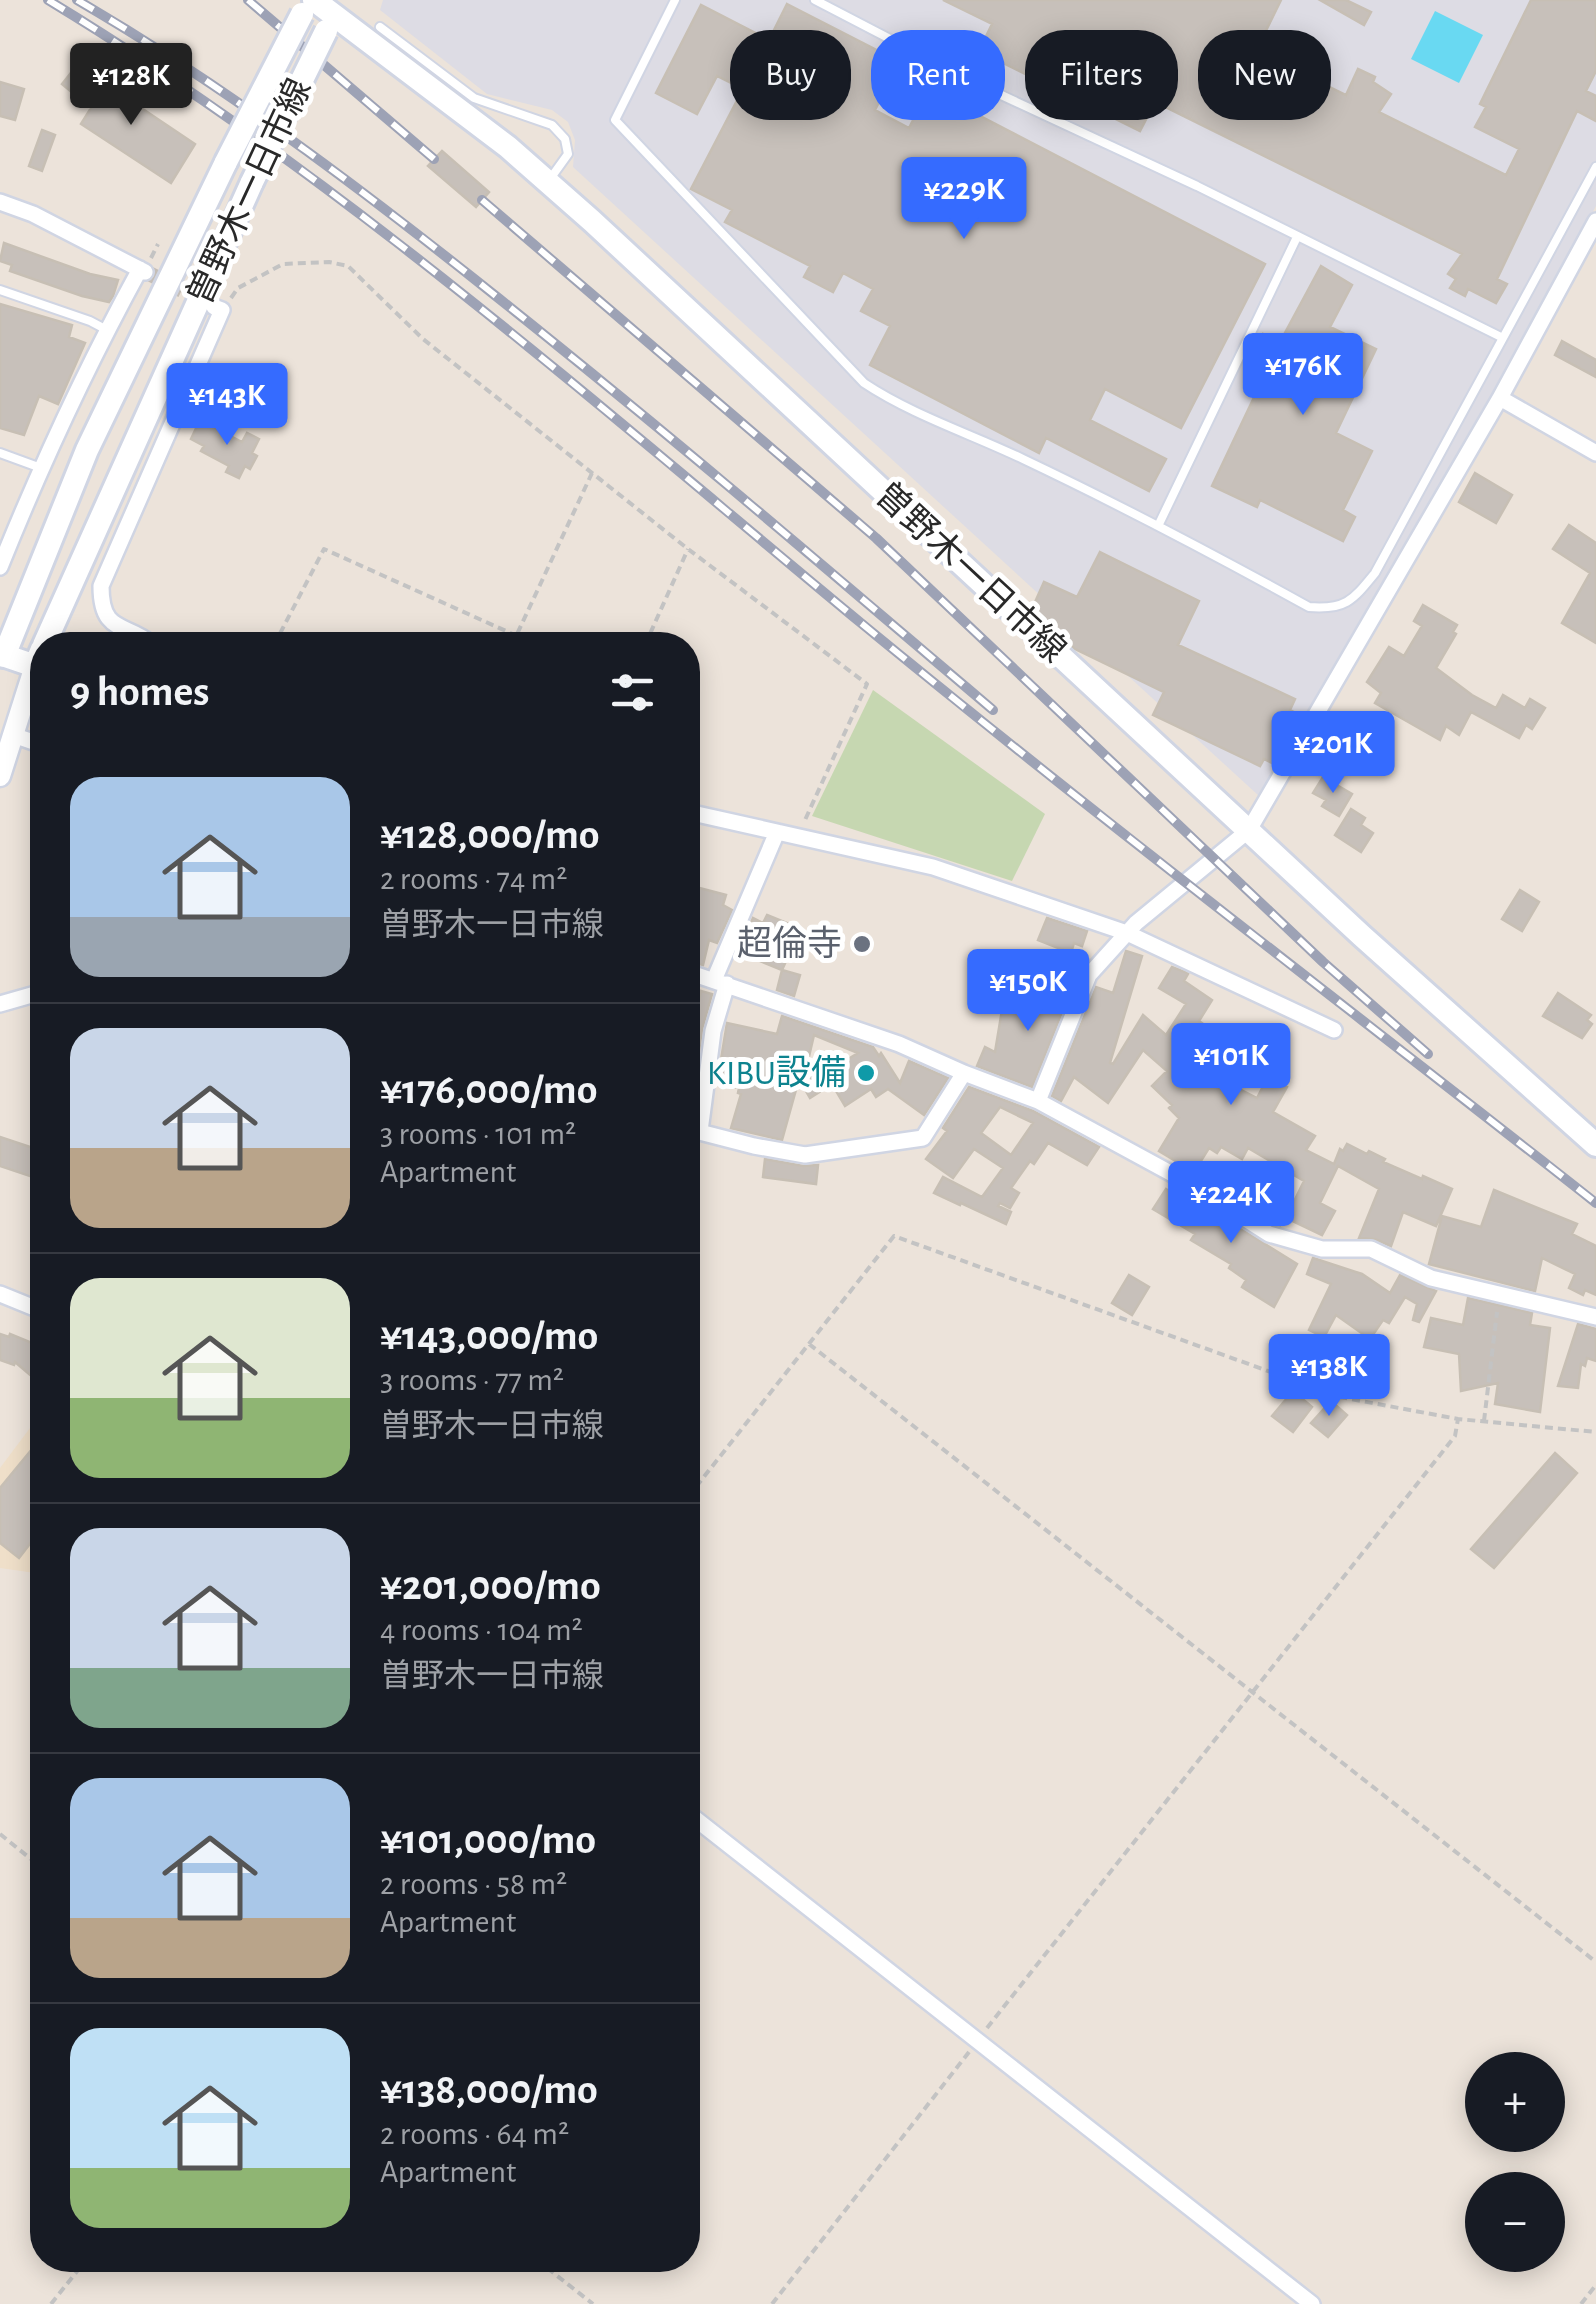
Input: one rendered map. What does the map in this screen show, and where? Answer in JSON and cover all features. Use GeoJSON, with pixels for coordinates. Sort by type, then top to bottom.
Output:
{"type":"FeatureCollection","features":[{"type":"Feature","properties":{"kind":"main road","name":"曽野木一日市線"},"geometry":{"type":"LineString","coordinates":[[30,658],[1,659],[88,450],[226,162],[320,10]]}},
{"type":"Feature","properties":{"kind":"main road","name":"曽野木一日市線"},"geometry":{"type":"LineString","coordinates":[[52,632],[252,182],[320,10]]}},
{"type":"Feature","properties":{"kind":"main road","name":"曽野木一日市線"},"geometry":{"type":"LineString","coordinates":[[320,10],[508,147],[1248,830],[1594,1139]]}},
{"type":"Feature","properties":{"kind":"street"},"geometry":{"type":"LineString","coordinates":[[0,567],[40,468],[106,330],[144,271],[33,214],[1,208]]}},
{"type":"Feature","properties":{"kind":"street"},"geometry":{"type":"LineString","coordinates":[[1038,1101],[1089,975],[1127,933],[1248,830],[1500,398],[1596,222]]}},
{"type":"Feature","properties":{"kind":"street"},"geometry":{"type":"LineString","coordinates":[[126,632],[110,621],[100,586],[218,308]]}},
{"type":"Feature","properties":{"kind":"street"},"geometry":{"type":"LineString","coordinates":[[1500,398],[1596,452]]}},
{"type":"Feature","properties":{"kind":"street"},"geometry":{"type":"LineString","coordinates":[[0,776],[30,688]]}},
{"type":"Feature","properties":{"kind":"street"},"geometry":{"type":"LineString","coordinates":[[13,735],[30,741]]}},
{"type":"Feature","properties":{"kind":"street"},"geometry":{"type":"LineString","coordinates":[[700,815],[934,867],[1127,933],[1334,1030]]}},
{"type":"Feature","properties":{"kind":"street"},"geometry":{"type":"LineString","coordinates":[[700,1099],[720,982],[777,832]]}},
{"type":"Feature","properties":{"kind":"street"},"geometry":{"type":"LineString","coordinates":[[700,976],[899,1044],[964,1074],[1038,1101],[1187,1182],[1269,1234],[1322,1249],[1371,1250],[1431,1278],[1596,1317]]}},
{"type":"Feature","properties":{"kind":"street"},"geometry":{"type":"LineString","coordinates":[[0,1004],[30,995]]}},
{"type":"Feature","properties":{"kind":"street"},"geometry":{"type":"LineString","coordinates":[[700,1132],[804,1155],[923,1138],[964,1074]]}},
{"type":"Feature","properties":{"kind":"street"},"geometry":{"type":"LineString","coordinates":[[0,1294],[30,1306]]}},
{"type":"Feature","properties":{"kind":"street"},"geometry":{"type":"LineString","coordinates":[[700,1821],[1312,2304]]}},
{"type":"Feature","properties":{"kind":"lane"},"geometry":{"type":"LineString","coordinates":[[674,0],[616,120],[864,383],[884,396],[1160,524],[1309,607],[1330,609],[1348,604],[1375,572],[1596,166]]}},
{"type":"Feature","properties":{"kind":"lane"},"geometry":{"type":"LineString","coordinates":[[815,0],[969,80],[1197,186],[1503,338]]}},
{"type":"Feature","properties":{"kind":"lane"},"geometry":{"type":"LineString","coordinates":[[380,27],[474,98],[552,124],[564,139],[568,154],[548,183]]}},
{"type":"Feature","properties":{"kind":"lane"},"geometry":{"type":"LineString","coordinates":[[1160,524],[1297,237]]}},
{"type":"Feature","properties":{"kind":"lane"},"geometry":{"type":"LineString","coordinates":[[0,290],[106,330]]}},
{"type":"Feature","properties":{"kind":"lane"},"geometry":{"type":"LineString","coordinates":[[0,452],[40,468]]}},
{"type":"Feature","properties":{"kind":"path"},"geometry":{"type":"LineString","coordinates":[[218,308],[238,288],[283,264],[329,262],[348,266],[422,339],[867,684],[797,837]]}},
{"type":"Feature","properties":{"kind":"path"},"geometry":{"type":"LineString","coordinates":[[518,632],[592,473]]}},
{"type":"Feature","properties":{"kind":"path"},"geometry":{"type":"LineString","coordinates":[[281,632],[324,549],[507,632]]}},
{"type":"Feature","properties":{"kind":"path"},"geometry":{"type":"LineString","coordinates":[[651,632],[688,549]]}},
{"type":"Feature","properties":{"kind":"path"},"geometry":{"type":"LineString","coordinates":[[700,1482],[894,1236],[1340,1397],[1458,1419],[1596,1432]]}},
{"type":"Feature","properties":{"kind":"path"},"geometry":{"type":"LineString","coordinates":[[1484,1421],[1500,1294]]}},
{"type":"Feature","properties":{"kind":"path"},"geometry":{"type":"LineString","coordinates":[[809,1344],[1596,1962]]}},
{"type":"Feature","properties":{"kind":"path"},"geometry":{"type":"LineString","coordinates":[[772,2304],[1455,1436],[1458,1419]]}},
{"type":"Feature","properties":{"kind":"path"},"geometry":{"type":"LineString","coordinates":[[0,1834],[30,1858]]}},
{"type":"Feature","properties":{"kind":"path"},"geometry":{"type":"LineString","coordinates":[[51,2304],[76,2272]]}},
{"type":"Feature","properties":{"kind":"path"},"geometry":{"type":"LineString","coordinates":[[552,2272],[593,2304]]}},
{"type":"Feature","properties":{"kind":"path"},"geometry":{"type":"LineString","coordinates":[[1581,2304],[1596,2285]]}},
{"type":"Feature","properties":{"kind":"shaded area"},"geometry":{"type":"Polygon","coordinates":[[[383,0],[1596,0],[1596,206],[1271,807],[573,167],[575,140],[568,122],[552,110],[487,94],[380,10],[383,0]]]}},
{"type":"Feature","properties":{"kind":"shaded area"},"geometry":{"type":"Polygon","coordinates":[[[30,1428],[30,1572],[0,1568],[0,1468],[30,1428]]]}},
{"type":"Feature","properties":{"kind":"green space"},"geometry":{"type":"Polygon","coordinates":[[[873,690],[1045,814],[1012,881],[812,816],[873,690]]]}},
{"type":"Feature","properties":{"kind":"water"},"geometry":{"type":"Polygon","coordinates":[[[1435,11],[1483,35],[1459,83],[1411,59],[1435,11]]]}},
{"type":"Feature","properties":{"kind":"building"},"geometry":{"type":"Polygon","coordinates":[[[943,0],[1281,0],[1266,30],[1198,30],[1198,120],[1331,120],[1331,88],[1346,95],[1358,69],[1375,77],[1373,82],[1391,94],[1379,112],[1506,175],[1519,149],[1475,127],[1486,107],[1480,104],[1531,0],[1596,0],[1596,71],[1586,91],[1596,96],[1596,121],[1577,111],[1497,279],[1507,284],[1496,303],[1468,289],[1465,296],[1450,288],[1456,279],[1448,274],[1462,254],[1178,113],[1178,30],[1025,30],[1025,74],[1005,64],[1005,30],[989,30],[992,24],[943,0]]]}},
{"type":"Feature","properties":{"kind":"building"},"geometry":{"type":"Polygon","coordinates":[[[1320,0],[1346,0],[1371,12],[1364,25],[1320,0]]]}},
{"type":"Feature","properties":{"kind":"building"},"geometry":{"type":"Polygon","coordinates":[[[787,4],[838,30],[774,30],[787,4]]]}},
{"type":"Feature","properties":{"kind":"building"},"geometry":{"type":"Polygon","coordinates":[[[701,5],[750,30],[730,30],[730,82],[717,76],[697,114],[656,93],[701,5]]]}},
{"type":"Feature","properties":{"kind":"building"},"geometry":{"type":"Polygon","coordinates":[[[851,37],[871,47],[871,120],[894,120],[909,128],[913,120],[988,120],[1265,264],[1181,428],[1105,389],[1090,420],[1166,459],[1149,491],[1046,438],[1039,453],[870,365],[890,326],[861,311],[873,289],[843,273],[833,292],[804,277],[810,266],[725,222],[732,210],[691,189],[730,114],[730,120],[851,120],[851,37]]]}},
{"type":"Feature","properties":{"kind":"building"},"geometry":{"type":"Polygon","coordinates":[[[74,69],[106,93],[110,87],[195,144],[171,183],[81,124],[91,108],[62,84],[74,69]]]}},
{"type":"Feature","properties":{"kind":"building"},"geometry":{"type":"Polygon","coordinates":[[[0,82],[24,89],[15,120],[0,116],[0,82]]]}},
{"type":"Feature","properties":{"kind":"building"},"geometry":{"type":"Polygon","coordinates":[[[1118,120],[1146,120],[1140,131],[1118,120]]]}},
{"type":"Feature","properties":{"kind":"building"},"geometry":{"type":"Polygon","coordinates":[[[42,130],[55,135],[42,171],[29,166],[42,130]]]}},
{"type":"Feature","properties":{"kind":"building"},"geometry":{"type":"Polygon","coordinates":[[[442,151],[489,192],[476,207],[428,166],[442,151]]]}},
{"type":"Feature","properties":{"kind":"building"},"geometry":{"type":"Polygon","coordinates":[[[4,243],[118,280],[113,296],[109,302],[82,296],[10,271],[12,265],[0,261],[4,243]]]}},
{"type":"Feature","properties":{"kind":"building"},"geometry":{"type":"Polygon","coordinates":[[[1321,266],[1352,285],[1330,327],[1376,349],[1336,433],[1372,451],[1343,510],[1355,517],[1343,541],[1260,500],[1257,507],[1212,486],[1267,370],[1250,363],[1263,334],[1280,342],[1321,266]]]}},
{"type":"Feature","properties":{"kind":"building"},"geometry":{"type":"Polygon","coordinates":[[[0,304],[72,325],[69,337],[85,343],[58,404],[39,396],[24,435],[0,428],[0,304]]]}},
{"type":"Feature","properties":{"kind":"building"},"geometry":{"type":"Polygon","coordinates":[[[1562,341],[1596,360],[1596,377],[1555,355],[1562,341]]]}},
{"type":"Feature","properties":{"kind":"building"},"geometry":{"type":"Polygon","coordinates":[[[200,420],[242,442],[247,433],[259,439],[250,469],[245,466],[239,478],[226,472],[229,466],[201,451],[204,446],[191,439],[200,420]]]}},
{"type":"Feature","properties":{"kind":"building"},"geometry":{"type":"Polygon","coordinates":[[[1475,473],[1512,495],[1496,523],[1459,502],[1475,473]]]}},
{"type":"Feature","properties":{"kind":"building"},"geometry":{"type":"Polygon","coordinates":[[[1569,525],[1596,543],[1596,643],[1562,623],[1590,573],[1553,549],[1569,525]]]}},
{"type":"Feature","properties":{"kind":"building"},"geometry":{"type":"Polygon","coordinates":[[[1100,552],[1199,601],[1178,645],[1295,699],[1290,710],[1302,716],[1274,764],[1264,759],[1260,766],[1153,715],[1164,692],[1075,649],[1032,609],[1044,582],[1077,597],[1100,552]]]}},
{"type":"Feature","properties":{"kind":"building"},"geometry":{"type":"Polygon","coordinates":[[[1423,605],[1457,625],[1453,632],[1456,634],[1436,668],[1496,708],[1503,695],[1525,708],[1530,699],[1545,708],[1532,729],[1526,725],[1519,738],[1471,712],[1459,735],[1446,726],[1440,740],[1375,703],[1381,693],[1367,682],[1389,647],[1404,656],[1422,626],[1414,621],[1423,605]]]}},
{"type":"Feature","properties":{"kind":"building"},"geometry":{"type":"Polygon","coordinates":[[[1323,777],[1352,794],[1339,816],[1322,806],[1326,800],[1313,793],[1323,777]]]}},
{"type":"Feature","properties":{"kind":"building"},"geometry":{"type":"Polygon","coordinates":[[[1351,809],[1365,818],[1361,825],[1373,833],[1361,852],[1335,835],[1351,809]]]}},
{"type":"Feature","properties":{"kind":"building"},"geometry":{"type":"Polygon","coordinates":[[[700,888],[726,895],[723,905],[732,910],[717,943],[709,940],[703,965],[700,888]]]}},
{"type":"Feature","properties":{"kind":"building"},"geometry":{"type":"Polygon","coordinates":[[[1520,890],[1539,902],[1522,931],[1502,919],[1520,890]]]}},
{"type":"Feature","properties":{"kind":"building"},"geometry":{"type":"Polygon","coordinates":[[[767,915],[789,924],[786,930],[798,935],[782,970],[738,952],[753,918],[763,923],[767,915]]]}},
{"type":"Feature","properties":{"kind":"building"},"geometry":{"type":"Polygon","coordinates":[[[1047,918],[1087,931],[1082,946],[1074,943],[1071,953],[1038,940],[1047,918]]]}},
{"type":"Feature","properties":{"kind":"building"},"geometry":{"type":"Polygon","coordinates":[[[1126,951],[1142,956],[1110,1063],[1113,1064],[1143,1015],[1166,1035],[1186,1004],[1159,988],[1172,967],[1185,972],[1188,974],[1184,981],[1212,1000],[1199,1021],[1231,1044],[1210,1074],[1257,1098],[1268,1077],[1287,1087],[1273,1112],[1315,1136],[1306,1150],[1334,1164],[1340,1149],[1343,1151],[1347,1144],[1452,1189],[1436,1226],[1403,1212],[1391,1246],[1359,1238],[1379,1189],[1338,1166],[1320,1203],[1335,1211],[1322,1235],[1286,1218],[1304,1181],[1248,1148],[1242,1159],[1221,1147],[1217,1153],[1209,1148],[1194,1172],[1159,1151],[1179,1118],[1169,1108],[1172,1105],[1152,1086],[1167,1071],[1143,1050],[1108,1103],[1074,1077],[1061,1101],[1052,1096],[1096,987],[1113,993],[1126,951]]]}},
{"type":"Feature","properties":{"kind":"building"},"geometry":{"type":"Polygon","coordinates":[[[782,970],[800,975],[794,996],[777,990],[782,970]]]}},
{"type":"Feature","properties":{"kind":"building"},"geometry":{"type":"Polygon","coordinates":[[[1052,971],[1073,985],[1032,1087],[977,1066],[985,1047],[995,1052],[1002,1010],[1026,1014],[1052,971]]]}},
{"type":"Feature","properties":{"kind":"building"},"geometry":{"type":"Polygon","coordinates":[[[701,991],[712,994],[700,1044],[701,991]]]}},
{"type":"Feature","properties":{"kind":"building"},"geometry":{"type":"Polygon","coordinates":[[[1558,993],[1591,1015],[1587,1020],[1592,1024],[1582,1038],[1543,1016],[1558,993]]]}},
{"type":"Feature","properties":{"kind":"building"},"geometry":{"type":"Polygon","coordinates":[[[782,1016],[873,1047],[900,1083],[909,1061],[948,1078],[924,1115],[888,1089],[876,1097],[871,1089],[845,1106],[832,1084],[810,1098],[799,1079],[782,1140],[731,1128],[741,1094],[739,1088],[717,1084],[727,1023],[777,1034],[782,1016]],[[814,1035],[807,1065],[825,1073],[858,1053],[814,1035]]]}},
{"type":"Feature","properties":{"kind":"building"},"geometry":{"type":"Polygon","coordinates":[[[969,1087],[1033,1111],[1099,1147],[1087,1165],[1048,1143],[1011,1188],[1019,1193],[1010,1208],[1000,1203],[998,1206],[1011,1212],[1006,1224],[934,1193],[943,1177],[982,1197],[1003,1168],[974,1149],[953,1178],[926,1159],[947,1131],[943,1128],[969,1087]],[[1000,1107],[981,1133],[1011,1155],[1033,1123],[1000,1107]]]}},
{"type":"Feature","properties":{"kind":"building"},"geometry":{"type":"Polygon","coordinates":[[[0,1137],[30,1147],[30,1176],[0,1166],[0,1137]]]}},
{"type":"Feature","properties":{"kind":"building"},"geometry":{"type":"Polygon","coordinates":[[[765,1159],[818,1165],[816,1184],[763,1177],[765,1159]]]}},
{"type":"Feature","properties":{"kind":"building"},"geometry":{"type":"Polygon","coordinates":[[[1234,1181],[1266,1209],[1268,1205],[1286,1217],[1280,1225],[1224,1192],[1234,1181]]]}},
{"type":"Feature","properties":{"kind":"building"},"geometry":{"type":"Polygon","coordinates":[[[1166,1189],[1173,1194],[1176,1189],[1297,1264],[1274,1307],[1242,1287],[1246,1280],[1229,1268],[1231,1264],[1191,1240],[1195,1234],[1153,1209],[1166,1189]]]}},
{"type":"Feature","properties":{"kind":"building"},"geometry":{"type":"Polygon","coordinates":[[[1494,1190],[1577,1224],[1572,1234],[1596,1246],[1596,1295],[1585,1290],[1583,1295],[1569,1288],[1575,1274],[1542,1258],[1535,1291],[1429,1264],[1442,1216],[1481,1227],[1494,1190]]]}},
{"type":"Feature","properties":{"kind":"building"},"geometry":{"type":"Polygon","coordinates":[[[1313,1258],[1362,1274],[1390,1293],[1400,1275],[1436,1291],[1419,1322],[1413,1320],[1417,1304],[1405,1297],[1389,1323],[1383,1320],[1370,1339],[1336,1315],[1324,1337],[1309,1330],[1331,1284],[1307,1274],[1313,1258]]]}},
{"type":"Feature","properties":{"kind":"building"},"geometry":{"type":"Polygon","coordinates":[[[1129,1275],[1149,1287],[1132,1315],[1112,1303],[1129,1275]]]}},
{"type":"Feature","properties":{"kind":"building"},"geometry":{"type":"Polygon","coordinates":[[[1468,1298],[1532,1313],[1530,1325],[1550,1328],[1540,1412],[1495,1404],[1498,1383],[1461,1391],[1459,1354],[1424,1347],[1431,1318],[1463,1325],[1468,1298]]]}},
{"type":"Feature","properties":{"kind":"building"},"geometry":{"type":"Polygon","coordinates":[[[1578,1324],[1596,1329],[1596,1361],[1587,1358],[1585,1366],[1581,1364],[1578,1388],[1558,1386],[1578,1324]]]}},
{"type":"Feature","properties":{"kind":"building"},"geometry":{"type":"Polygon","coordinates":[[[0,1334],[30,1342],[30,1375],[15,1362],[14,1365],[0,1360],[0,1334]]]}},
{"type":"Feature","properties":{"kind":"building"},"geometry":{"type":"Polygon","coordinates":[[[1293,1391],[1312,1407],[1293,1432],[1272,1416],[1293,1391]]]}},
{"type":"Feature","properties":{"kind":"building"},"geometry":{"type":"Polygon","coordinates":[[[1331,1401],[1347,1415],[1328,1437],[1311,1423],[1331,1401]]]}},
{"type":"Feature","properties":{"kind":"building"},"geometry":{"type":"Polygon","coordinates":[[[30,1452],[30,1544],[19,1558],[0,1543],[0,1488],[30,1452]]]}},
{"type":"Feature","properties":{"kind":"building"},"geometry":{"type":"Polygon","coordinates":[[[1555,1453],[1577,1473],[1494,1568],[1471,1549],[1555,1453]]]}},
{"type":"Feature","properties":{"kind":"tunnel"},"geometry":{"type":"LineString","coordinates":[[148,273],[207,303]]}},
{"type":"Feature","properties":{"kind":"railway"},"geometry":{"type":"LineString","coordinates":[[48,0],[262,142],[466,296],[1043,770],[1596,1203]]}},
{"type":"Feature","properties":{"kind":"railway"},"geometry":{"type":"LineString","coordinates":[[77,0],[186,67],[392,215],[619,395],[993,710]]}},
{"type":"Feature","properties":{"kind":"railway"},"geometry":{"type":"LineString","coordinates":[[248,0],[434,159]]}},
{"type":"Feature","properties":{"kind":"railway"},"geometry":{"type":"LineString","coordinates":[[482,200],[876,538],[1323,962],[1428,1054]]}},
{"type":"Feature","properties":{"kind":"place","name":"超倫寺"},"geometry":{"type":"Point","coordinates":[862,944]}},
{"type":"Feature","properties":{"kind":"place","name":"KIBU設備"},"geometry":{"type":"Point","coordinates":[866,1073]}}]}
